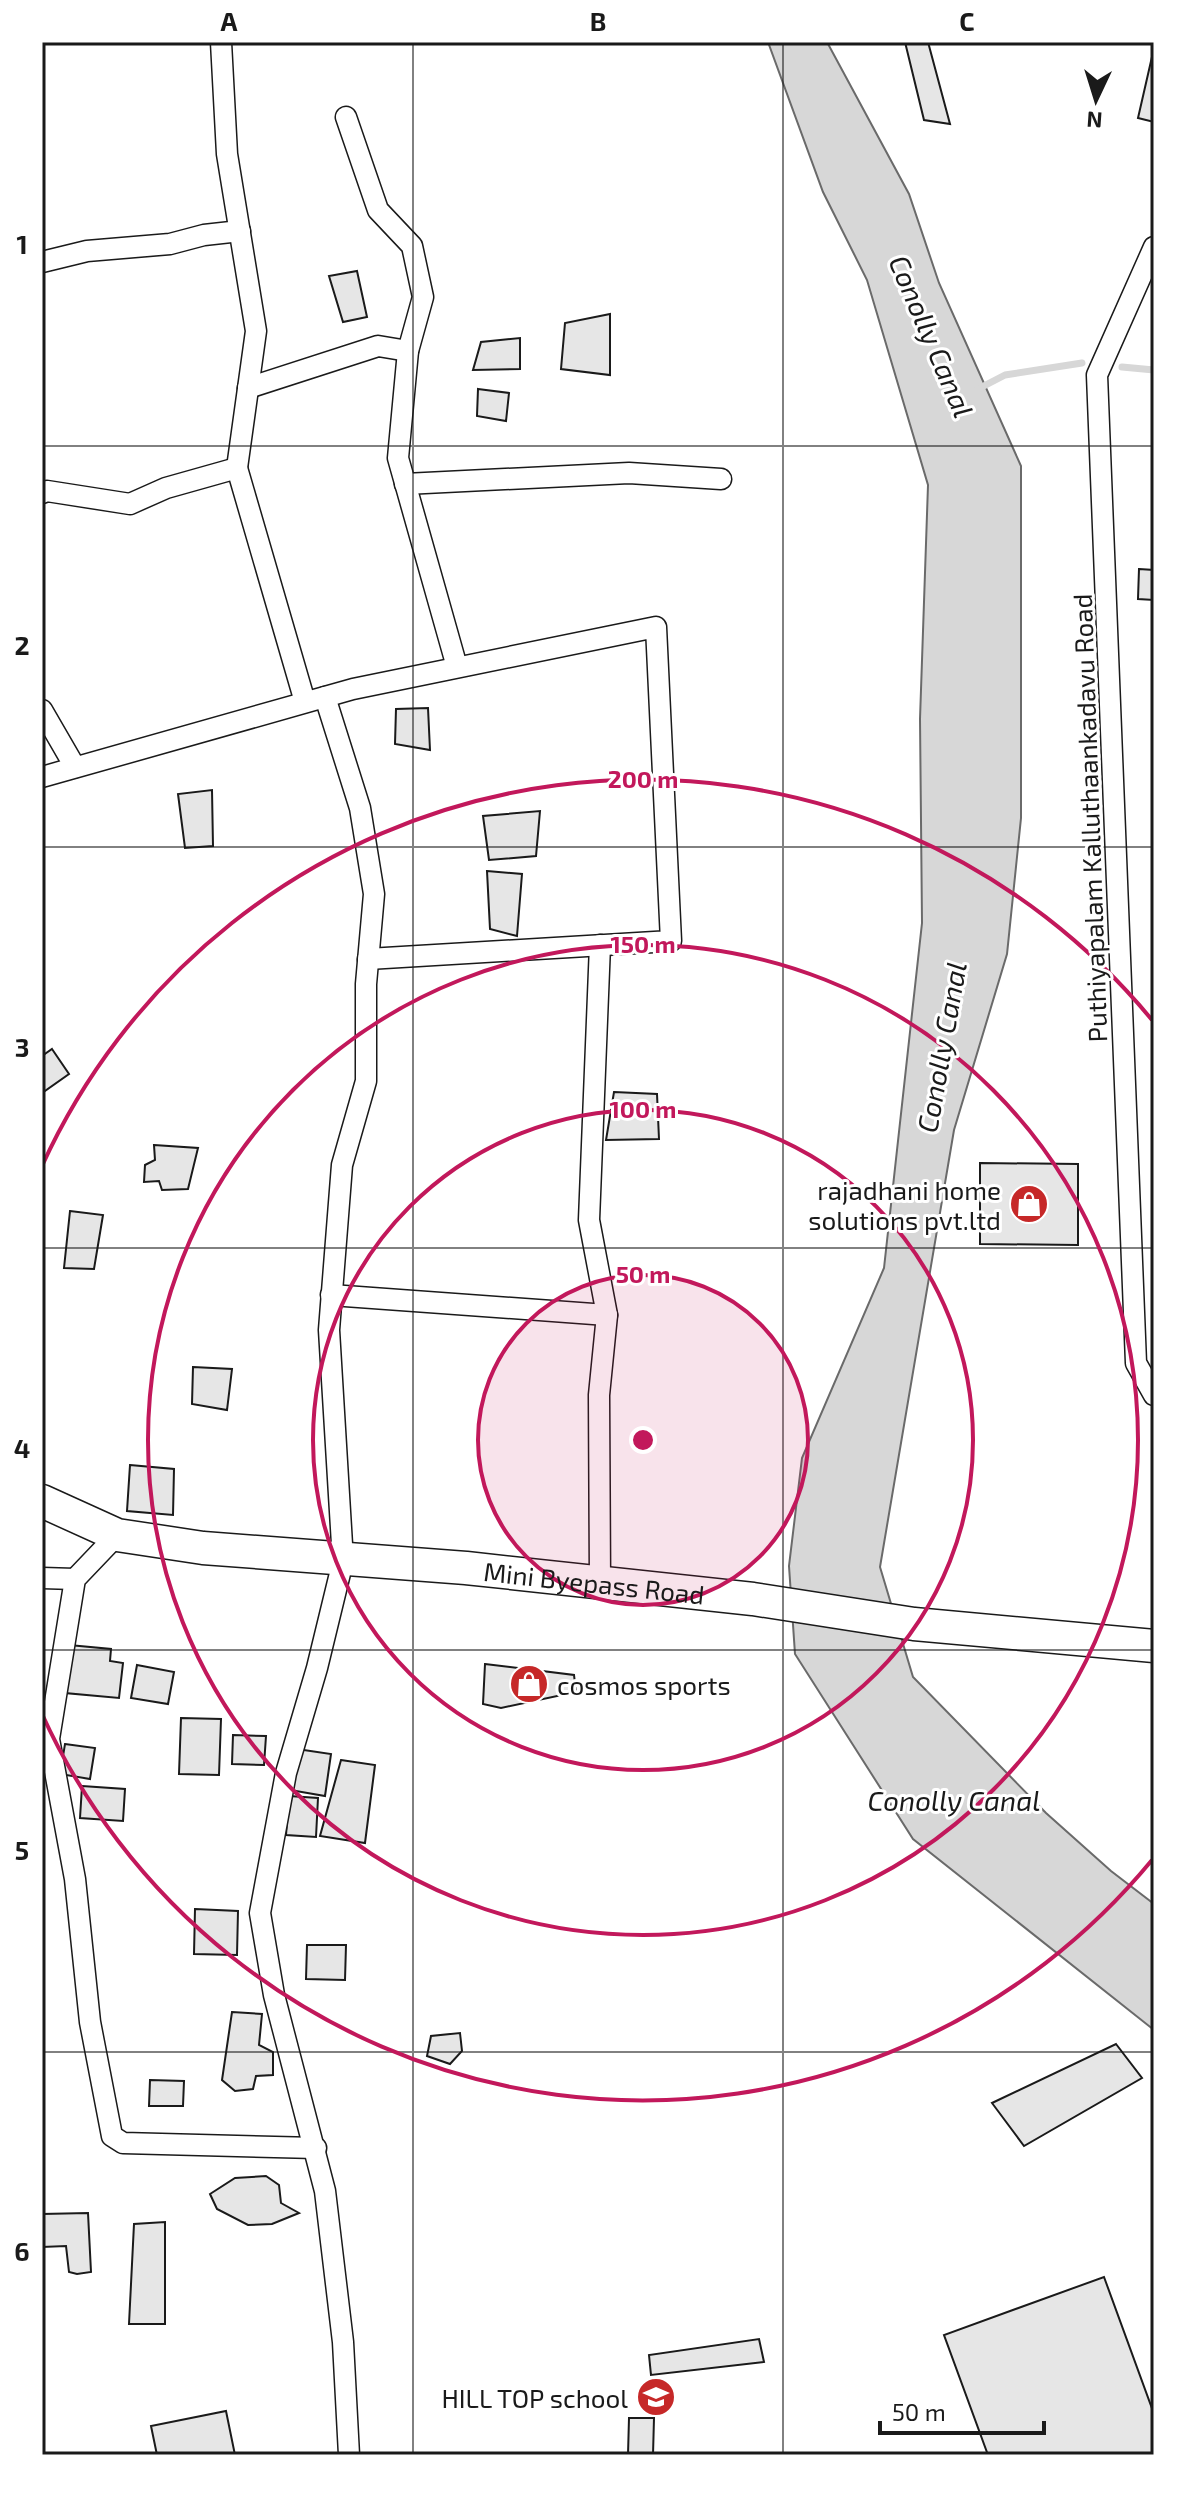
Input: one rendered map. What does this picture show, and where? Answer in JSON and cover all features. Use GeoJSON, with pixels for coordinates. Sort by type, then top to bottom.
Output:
{"type":"FeatureCollection","features":[{"type":"Feature","properties":{"kind":"main road","name":"Mini Byepass Road"},"geometry":{"type":"LineString","coordinates":[[42,1501],[117,1535],[203,1548],[600,1582],[753,1599],[914,1624],[1154,1646]]}},
{"type":"Feature","properties":{"kind":"street"},"geometry":{"type":"LineString","coordinates":[[221,42],[227,154],[256,331],[237,468],[315,699],[360,808],[374,894],[368,959],[366,1081],[342,1165],[329,1330],[343,1561],[317,1668],[286,1773],[260,1913],[274,1995],[325,2191],[343,2342],[349,2455]]}},
{"type":"Feature","properties":{"kind":"street"},"geometry":{"type":"LineString","coordinates":[[346,117],[378,210],[412,246],[423,297],[408,351],[398,458],[457,667]]}},
{"type":"Feature","properties":{"kind":"street"},"geometry":{"type":"LineString","coordinates":[[42,262],[87,251],[170,244],[204,235],[240,231]]}},
{"type":"Feature","properties":{"kind":"street","name":"Puthiyapalam Kalluthaankadavu Road"},"geometry":{"type":"LineString","coordinates":[[1154,247],[1097,375],[1136,1363],[1154,1395]]}},
{"type":"Feature","properties":{"kind":"street"},"geometry":{"type":"LineString","coordinates":[[248,388],[378,346],[408,351]]}},
{"type":"Feature","properties":{"kind":"street"},"geometry":{"type":"LineString","coordinates":[[42,493],[47,491],[130,504],[166,488],[237,468]]}},
{"type":"Feature","properties":{"kind":"street"},"geometry":{"type":"LineString","coordinates":[[405,484],[629,473],[721,479]]}},
{"type":"Feature","properties":{"kind":"street"},"geometry":{"type":"LineString","coordinates":[[42,777],[315,699],[656,627],[671,941],[368,959]]}},
{"type":"Feature","properties":{"kind":"street"},"geometry":{"type":"LineString","coordinates":[[42,710],[75,767]]}},
{"type":"Feature","properties":{"kind":"street"},"geometry":{"type":"LineString","coordinates":[[600,945],[589,1220],[607,1315],[599,1395],[600,1582]]}},
{"type":"Feature","properties":{"kind":"street"},"geometry":{"type":"LineString","coordinates":[[331,1295],[607,1315]]}},
{"type":"Feature","properties":{"kind":"street"},"geometry":{"type":"LineString","coordinates":[[117,1535],[75,1579],[49,1739],[75,1879],[90,2022],[112,2136],[123,2143],[316,2148]]}},
{"type":"Feature","properties":{"kind":"street"},"geometry":{"type":"LineString","coordinates":[[42,1578],[75,1579]]}},
{"type":"Feature","properties":{"kind":"water","name":"Conolly Canal"},"geometry":{"type":"Polygon","coordinates":[[[768,42],[827,42],[909,194],[939,283],[1021,466],[1021,818],[1007,954],[954,1130],[880,1567],[913,1677],[1046,1813],[1111,1871],[1154,1904],[1154,2030],[913,1839],[795,1654],[789,1566],[802,1458],[884,1268],[922,923],[920,719],[928,485],[867,280],[823,192],[768,42]]]}},
{"type":"Feature","properties":{"kind":"building"},"geometry":{"type":"Polygon","coordinates":[[[905,42],[928,42],[950,124],[924,120],[905,42]]]}},
{"type":"Feature","properties":{"kind":"building"},"geometry":{"type":"Polygon","coordinates":[[[1154,48],[1154,122],[1138,118],[1154,48]]]}},
{"type":"Feature","properties":{"kind":"building"},"geometry":{"type":"Polygon","coordinates":[[[357,271],[367,317],[343,322],[329,276],[357,271]]]}},
{"type":"Feature","properties":{"kind":"building"},"geometry":{"type":"Polygon","coordinates":[[[610,314],[610,375],[561,369],[565,323],[610,314]]]}},
{"type":"Feature","properties":{"kind":"building"},"geometry":{"type":"Polygon","coordinates":[[[520,338],[520,369],[473,370],[481,342],[520,338]]]}},
{"type":"Feature","properties":{"kind":"building"},"geometry":{"type":"Polygon","coordinates":[[[478,389],[509,393],[506,421],[477,416],[478,389]]]}},
{"type":"Feature","properties":{"kind":"building"},"geometry":{"type":"Polygon","coordinates":[[[1139,569],[1154,570],[1154,600],[1138,599],[1139,569]]]}},
{"type":"Feature","properties":{"kind":"building"},"geometry":{"type":"Polygon","coordinates":[[[428,708],[430,750],[395,744],[396,709],[428,708]]]}},
{"type":"Feature","properties":{"kind":"building"},"geometry":{"type":"Polygon","coordinates":[[[212,790],[213,846],[185,848],[178,794],[212,790]]]}},
{"type":"Feature","properties":{"kind":"building"},"geometry":{"type":"Polygon","coordinates":[[[540,811],[536,856],[489,860],[483,816],[540,811]]]}},
{"type":"Feature","properties":{"kind":"building"},"geometry":{"type":"Polygon","coordinates":[[[487,871],[522,874],[517,936],[490,929],[487,871]]]}},
{"type":"Feature","properties":{"kind":"building"},"geometry":{"type":"Polygon","coordinates":[[[52,1049],[69,1074],[42,1093],[42,1056],[52,1049]]]}},
{"type":"Feature","properties":{"kind":"building"},"geometry":{"type":"Polygon","coordinates":[[[614,1092],[657,1094],[659,1139],[606,1140],[614,1092]]]}},
{"type":"Feature","properties":{"kind":"building"},"geometry":{"type":"Polygon","coordinates":[[[154,1145],[198,1148],[188,1189],[162,1190],[159,1181],[144,1182],[145,1165],[155,1160],[154,1145]]]}},
{"type":"Feature","properties":{"kind":"building","name":"rajadhani home solutions pvt.ltd"},"geometry":{"type":"Polygon","coordinates":[[[980,1163],[1078,1164],[1078,1245],[980,1244],[980,1163]]]}},
{"type":"Feature","properties":{"kind":"building"},"geometry":{"type":"Polygon","coordinates":[[[70,1211],[103,1215],[94,1269],[64,1268],[70,1211]]]}},
{"type":"Feature","properties":{"kind":"building"},"geometry":{"type":"Polygon","coordinates":[[[193,1367],[232,1369],[227,1410],[192,1404],[193,1367]]]}},
{"type":"Feature","properties":{"kind":"building"},"geometry":{"type":"Polygon","coordinates":[[[130,1465],[174,1469],[173,1515],[127,1511],[130,1465]]]}},
{"type":"Feature","properties":{"kind":"building"},"geometry":{"type":"Polygon","coordinates":[[[69,1645],[111,1649],[110,1661],[123,1663],[119,1698],[65,1693],[69,1645]]]}},
{"type":"Feature","properties":{"kind":"building","name":"cosmos sports"},"geometry":{"type":"Polygon","coordinates":[[[485,1664],[574,1675],[576,1692],[501,1708],[483,1704],[485,1664]]]}},
{"type":"Feature","properties":{"kind":"building"},"geometry":{"type":"Polygon","coordinates":[[[137,1665],[174,1672],[168,1704],[131,1698],[137,1665]]]}},
{"type":"Feature","properties":{"kind":"building"},"geometry":{"type":"Polygon","coordinates":[[[181,1718],[221,1719],[219,1775],[179,1774],[181,1718]]]}},
{"type":"Feature","properties":{"kind":"building"},"geometry":{"type":"Polygon","coordinates":[[[233,1735],[266,1736],[264,1765],[232,1764],[233,1735]]]}},
{"type":"Feature","properties":{"kind":"building"},"geometry":{"type":"Polygon","coordinates":[[[65,1744],[95,1748],[90,1779],[60,1774],[65,1744]]]}},
{"type":"Feature","properties":{"kind":"building"},"geometry":{"type":"Polygon","coordinates":[[[297,1749],[331,1754],[325,1796],[290,1790],[297,1749]]]}},
{"type":"Feature","properties":{"kind":"building"},"geometry":{"type":"Polygon","coordinates":[[[341,1760],[375,1765],[365,1843],[320,1836],[341,1760]]]}},
{"type":"Feature","properties":{"kind":"building"},"geometry":{"type":"Polygon","coordinates":[[[82,1786],[125,1789],[123,1821],[80,1818],[82,1786]]]}},
{"type":"Feature","properties":{"kind":"building"},"geometry":{"type":"Polygon","coordinates":[[[289,1796],[318,1798],[316,1837],[286,1835],[289,1796]]]}},
{"type":"Feature","properties":{"kind":"building"},"geometry":{"type":"Polygon","coordinates":[[[195,1909],[238,1911],[237,1955],[194,1954],[195,1909]]]}},
{"type":"Feature","properties":{"kind":"building"},"geometry":{"type":"Polygon","coordinates":[[[307,1945],[346,1945],[345,1980],[306,1979],[307,1945]]]}},
{"type":"Feature","properties":{"kind":"building"},"geometry":{"type":"Polygon","coordinates":[[[232,2012],[262,2014],[259,2045],[273,2052],[273,2075],[256,2076],[253,2089],[235,2091],[222,2080],[232,2012]]]}},
{"type":"Feature","properties":{"kind":"building"},"geometry":{"type":"Polygon","coordinates":[[[460,2033],[462,2051],[450,2064],[427,2056],[431,2036],[460,2033]]]}},
{"type":"Feature","properties":{"kind":"building"},"geometry":{"type":"Polygon","coordinates":[[[1116,2044],[1142,2078],[1024,2146],[992,2103],[1116,2044]]]}},
{"type":"Feature","properties":{"kind":"building"},"geometry":{"type":"Polygon","coordinates":[[[150,2080],[184,2081],[183,2106],[149,2106],[150,2080]]]}},
{"type":"Feature","properties":{"kind":"building"},"geometry":{"type":"Polygon","coordinates":[[[266,2176],[279,2185],[281,2203],[299,2213],[272,2224],[248,2225],[217,2209],[210,2194],[235,2178],[266,2176]]]}},
{"type":"Feature","properties":{"kind":"building"},"geometry":{"type":"Polygon","coordinates":[[[88,2213],[91,2272],[69,2272],[66,2246],[42,2247],[42,2214],[88,2213]]]}},
{"type":"Feature","properties":{"kind":"building"},"geometry":{"type":"Polygon","coordinates":[[[165,2222],[165,2324],[129,2324],[134,2224],[165,2222]]]}},
{"type":"Feature","properties":{"kind":"building"},"geometry":{"type":"Polygon","coordinates":[[[1104,2277],[1154,2414],[1154,2455],[988,2455],[944,2335],[1104,2277]]]}},
{"type":"Feature","properties":{"kind":"building"},"geometry":{"type":"Polygon","coordinates":[[[759,2339],[764,2362],[651,2375],[649,2355],[759,2339]]]}},
{"type":"Feature","properties":{"kind":"building"},"geometry":{"type":"Polygon","coordinates":[[[226,2411],[235,2455],[157,2455],[151,2426],[226,2411]]]}},
{"type":"Feature","properties":{"kind":"building"},"geometry":{"type":"Polygon","coordinates":[[[629,2418],[654,2418],[653,2455],[628,2455],[629,2418]]]}},
{"type":"Feature","properties":{"kind":"waterway"},"geometry":{"type":"LineString","coordinates":[[978,389],[1005,375],[1082,363]]}},
{"type":"Feature","properties":{"kind":"waterway"},"geometry":{"type":"LineString","coordinates":[[1122,367],[1154,370]]}},
{"type":"Feature","properties":{"kind":"place","name":"rajadhani home solutions pvt.ltd"},"geometry":{"type":"Point","coordinates":[1029,1204]}},
{"type":"Feature","properties":{"kind":"place","name":"cosmos sports"},"geometry":{"type":"Point","coordinates":[529,1684]}},
{"type":"Feature","properties":{"kind":"place","name":"HILL TOP school"},"geometry":{"type":"Point","coordinates":[656,2397]}}]}
